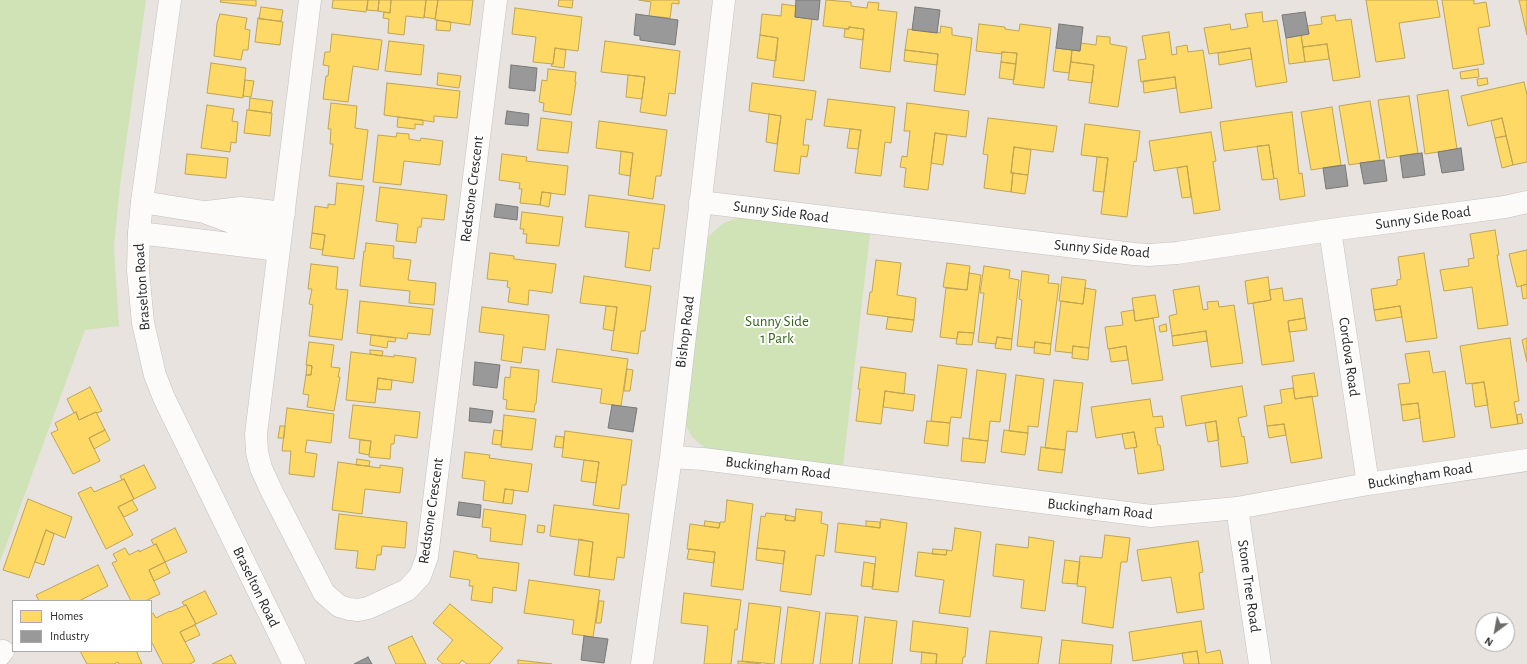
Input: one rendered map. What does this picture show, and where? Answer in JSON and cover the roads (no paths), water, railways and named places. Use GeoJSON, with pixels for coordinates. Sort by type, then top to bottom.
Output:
{"type":"FeatureCollection","features":[{"type":"Feature","properties":{"kind":"street","name":"Braselton Road"},"geometry":{"type":"LineString","coordinates":[[170,0],[139,233],[138,271],[142,316],[148,347],[162,392],[173,419],[294,664]]}},
{"type":"Feature","properties":{"kind":"street","name":"Redstone Crescent"},"geometry":{"type":"LineString","coordinates":[[310,0],[256,434],[257,452],[261,468],[324,593],[338,606],[358,610],[368,608],[407,590],[420,576],[427,557],[496,0]]}},
{"type":"Feature","properties":{"kind":"street","name":"Bishop Road"},"geometry":{"type":"LineString","coordinates":[[642,664],[671,457],[724,0]]}},
{"type":"Feature","properties":{"kind":"street"},"geometry":{"type":"LineString","coordinates":[[142,202],[204,212],[280,242]]}},
{"type":"Feature","properties":{"kind":"street","name":"Sunny Side Road"},"geometry":{"type":"LineString","coordinates":[[700,202],[1149,255],[1505,207],[1527,202]]}},
{"type":"Feature","properties":{"kind":"street"},"geometry":{"type":"LineString","coordinates":[[204,212],[241,208],[284,213]]}},
{"type":"Feature","properties":{"kind":"street","name":"Cordova Road"},"geometry":{"type":"LineString","coordinates":[[1330,230],[1368,484]]}},
{"type":"Feature","properties":{"kind":"street"},"geometry":{"type":"LineString","coordinates":[[139,233],[280,242]]}},
{"type":"Feature","properties":{"kind":"street","name":"Buckingham Road"},"geometry":{"type":"LineString","coordinates":[[671,457],[703,458],[1136,515],[1169,515],[1237,508],[1368,484],[1527,460]]}},
{"type":"Feature","properties":{"kind":"street","name":"Stone Tree Road"},"geometry":{"type":"LineString","coordinates":[[1237,508],[1260,664]]}},
{"type":"Feature","properties":{"kind":"park label","name":"Sunny Side 1 Park"},"geometry":{"type":"Point","coordinates":[777,330]}}]}
